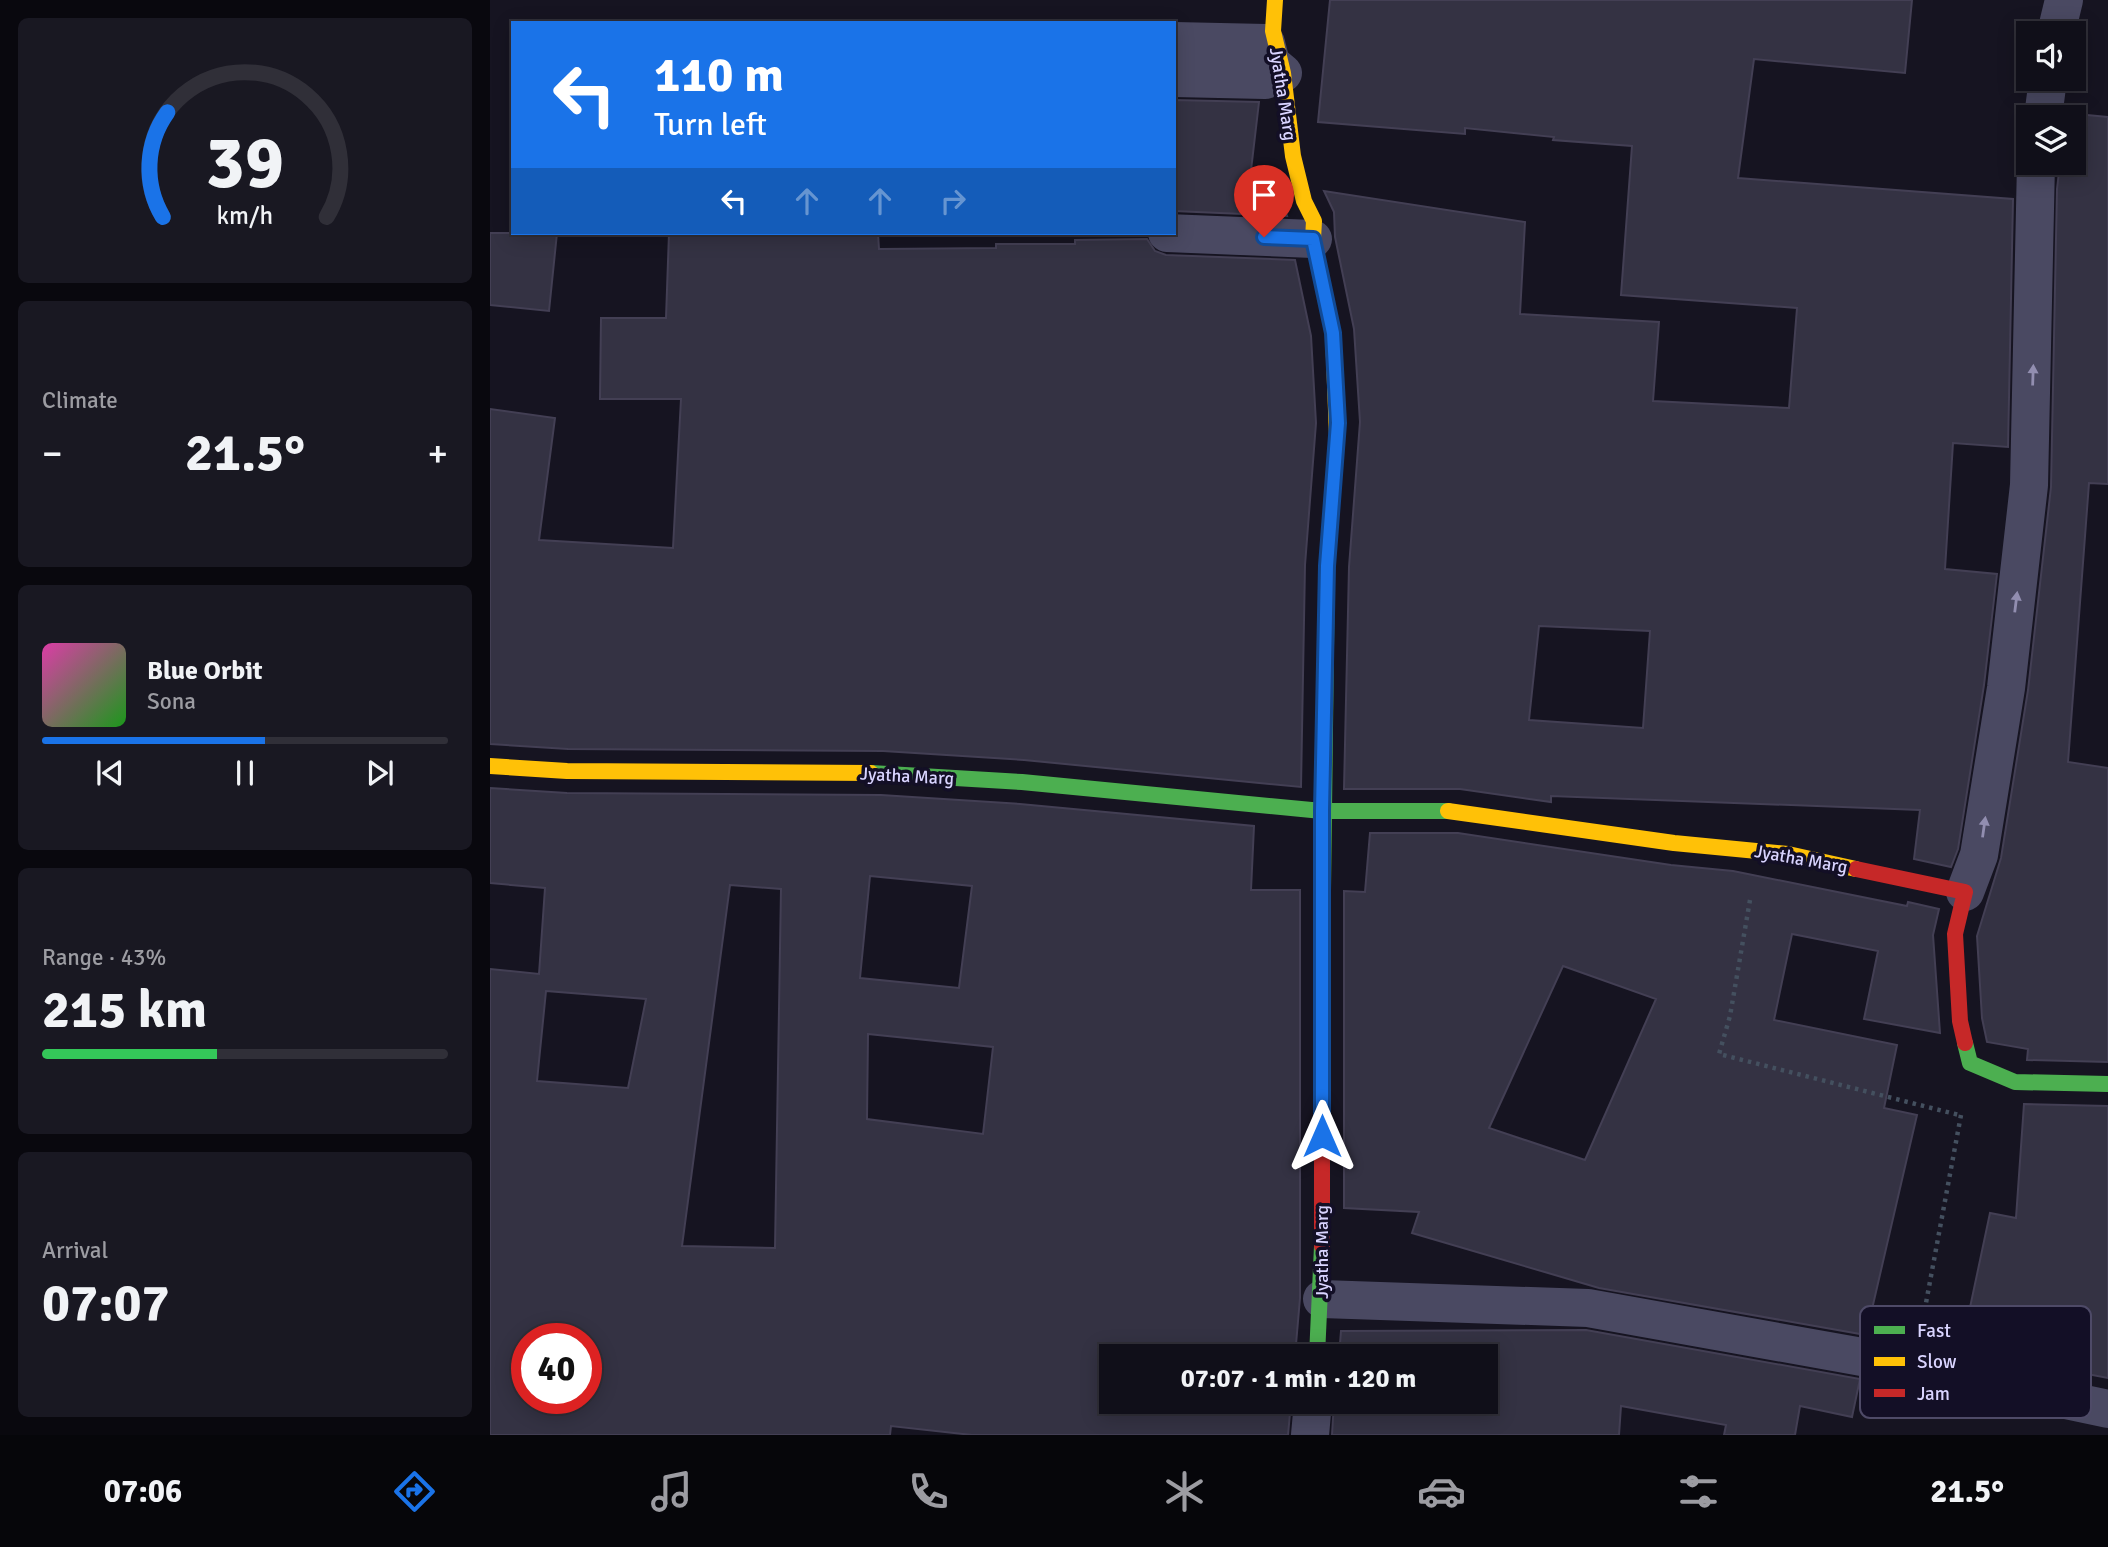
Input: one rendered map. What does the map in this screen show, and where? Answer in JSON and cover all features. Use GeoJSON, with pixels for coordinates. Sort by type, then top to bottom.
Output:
{"type":"FeatureCollection","features":[{"type":"Feature","properties":{"kind":"street","name":"Jyatha Marg"},"geometry":{"type":"LineString","coordinates":[[1275,0],[1273,31],[1277,68],[1293,156],[1304,201],[1314,221],[1313,239],[1333,333],[1338,423],[1327,566],[1322,811],[1322,1299],[1318,1344]]}},
{"type":"Feature","properties":{"kind":"street"},"geometry":{"type":"LineString","coordinates":[[2059,21],[2064,0]]}},
{"type":"Feature","properties":{"kind":"street"},"geometry":{"type":"LineString","coordinates":[[1176,41],[1266,43],[1277,68],[1265,79],[1176,78]]}},
{"type":"Feature","properties":{"kind":"street"},"geometry":{"type":"LineString","coordinates":[[2036,175],[2035,313],[2029,485],[2006,688],[1979,855],[1965,892],[1955,934],[1960,1021],[1970,1063],[2015,1082],[2108,1084]]}},
{"type":"Feature","properties":{"kind":"street"},"geometry":{"type":"LineString","coordinates":[[1176,233],[1313,239]]}},
{"type":"Feature","properties":{"kind":"street","name":"Jyatha Marg"},"geometry":{"type":"LineString","coordinates":[[490,766],[567,771],[882,773],[1022,782],[1322,811],[1460,811],[1674,843],[1788,854],[1965,892]]}},
{"type":"Feature","properties":{"kind":"street"},"geometry":{"type":"LineString","coordinates":[[1322,1299],[1588,1308],[1860,1358]]}},
{"type":"Feature","properties":{"kind":"street"},"geometry":{"type":"LineString","coordinates":[[1310,1435],[1312,1414]]}},
{"type":"Feature","properties":{"kind":"path"},"geometry":{"type":"LineString","coordinates":[[1758,851],[1730,1016],[1719,1054],[1960,1115],[2015,1082]]}},
{"type":"Feature","properties":{"kind":"path"},"geometry":{"type":"LineString","coordinates":[[1926,1306],[1960,1115]]}},
{"type":"Feature","properties":{"kind":"building"},"geometry":{"type":"Polygon","coordinates":[[[1330,0],[1912,0],[1905,73],[1754,59],[1738,178],[2013,199],[2008,447],[1953,443],[1945,569],[1997,574],[1984,685],[1958,849],[1951,867],[1914,859],[1920,810],[1551,796],[1551,802],[1460,789],[1344,789],[1349,567],[1360,422],[1354,329],[1335,237],[1334,212],[1324,191],[1525,222],[1520,314],[1659,322],[1653,401],[1789,408],[1797,308],[1621,295],[1632,146],[1553,140],[1554,137],[1465,128],[1465,134],[1318,122],[1330,0]],[[1539,626],[1529,720],[1643,728],[1650,631],[1539,626]]]}},
{"type":"Feature","properties":{"kind":"building"},"geometry":{"type":"Polygon","coordinates":[[[1176,100],[1259,102],[1250,179],[1277,183],[1287,216],[1176,211],[1176,100]]]}},
{"type":"Feature","properties":{"kind":"building"},"geometry":{"type":"Polygon","coordinates":[[[2086,115],[2108,117],[2108,484],[2089,483],[2068,762],[2108,768],[2108,1062],[2027,1060],[2028,1049],[1987,1042],[1982,1018],[1977,936],[2001,858],[2028,690],[2051,487],[2059,175],[2086,175],[2086,115]]]}},
{"type":"Feature","properties":{"kind":"building"},"geometry":{"type":"Polygon","coordinates":[[[490,233],[557,235],[549,311],[490,305],[490,233]]]}},
{"type":"Feature","properties":{"kind":"building"},"geometry":{"type":"Polygon","coordinates":[[[669,235],[878,235],[879,249],[996,248],[996,244],[1075,244],[1075,240],[1147,239],[1155,251],[1166,255],[1295,260],[1311,336],[1316,423],[1305,565],[1301,787],[1024,760],[883,751],[568,749],[490,744],[490,409],[555,418],[539,540],[673,548],[681,399],[600,399],[601,318],[666,318],[669,235]]]}},
{"type":"Feature","properties":{"kind":"building"},"geometry":{"type":"Polygon","coordinates":[[[490,788],[567,793],[881,795],[1020,804],[1254,826],[1251,890],[1300,890],[1300,1298],[1296,1344],[1099,1344],[1099,1414],[1290,1414],[1288,1435],[972,1435],[891,1426],[890,1435],[490,1435],[490,969],[539,974],[545,888],[490,883],[490,788]],[[870,876],[860,978],[959,988],[972,886],[870,876]],[[730,885],[682,1246],[775,1248],[781,889],[730,885]],[[546,991],[537,1081],[628,1088],[646,999],[546,991]],[[868,1034],[867,1119],[983,1134],[993,1047],[868,1034]]]}},
{"type":"Feature","properties":{"kind":"building"},"geometry":{"type":"Polygon","coordinates":[[[1370,833],[1458,833],[1671,865],[1733,871],[1907,906],[1908,902],[1939,909],[1933,935],[1940,1033],[1864,1019],[1878,951],[1792,934],[1774,1020],[1897,1045],[1884,1108],[1917,1115],[1873,1306],[1860,1306],[1860,1334],[1599,1288],[1412,1233],[1419,1212],[1344,1208],[1344,891],[1365,892],[1370,833]],[[1563,966],[1489,1128],[1585,1160],[1656,999],[1563,966]]]}},
{"type":"Feature","properties":{"kind":"building"},"geometry":{"type":"Polygon","coordinates":[[[2024,1104],[2108,1106],[2108,1378],[2091,1375],[2091,1306],[1970,1306],[1990,1213],[2016,1218],[2024,1104]]]}},
{"type":"Feature","properties":{"kind":"building"},"geometry":{"type":"Polygon","coordinates":[[[1586,1330],[1860,1379],[1852,1417],[1800,1406],[1795,1435],[1724,1435],[1726,1425],[1621,1406],[1619,1435],[1332,1435],[1333,1414],[1498,1414],[1498,1344],[1340,1344],[1341,1331],[1586,1330]]]}},
{"type":"Feature","properties":{"kind":"traffic: fast"},"geometry":{"type":"LineString","coordinates":[[1322,972],[1327,566],[1337,437]]}},
{"type":"Feature","properties":{"kind":"traffic: fast"},"geometry":{"type":"LineString","coordinates":[[871,773],[1022,782],[1322,811],[1448,811]]}},
{"type":"Feature","properties":{"kind":"traffic: fast"},"geometry":{"type":"LineString","coordinates":[[1965,1043],[1970,1063],[2015,1082],[2108,1084]]}},
{"type":"Feature","properties":{"kind":"traffic: fast"},"geometry":{"type":"LineString","coordinates":[[1318,1344],[1322,1246]]}},
{"type":"Feature","properties":{"kind":"traffic: slow"},"geometry":{"type":"LineString","coordinates":[[1275,0],[1273,31],[1283,73],[1293,156],[1304,201],[1314,221],[1313,239],[1333,333],[1337,437]]}},
{"type":"Feature","properties":{"kind":"traffic: slow"},"geometry":{"type":"LineString","coordinates":[[490,766],[567,771],[871,773]]}},
{"type":"Feature","properties":{"kind":"traffic: slow"},"geometry":{"type":"LineString","coordinates":[[1448,811],[1674,843],[1788,854],[1856,869]]}},
{"type":"Feature","properties":{"kind":"traffic: jam"},"geometry":{"type":"LineString","coordinates":[[1856,869],[1965,892],[1955,934],[1960,1021],[1965,1043]]}},
{"type":"Feature","properties":{"kind":"traffic: jam"},"geometry":{"type":"LineString","coordinates":[[1322,972],[1322,1246]]}},
{"type":"Feature","properties":{"kind":"route"},"geometry":{"type":"LineString","coordinates":[[1264,237],[1313,239],[1333,333],[1338,423],[1327,566],[1322,811],[1322,1136]]}}]}
